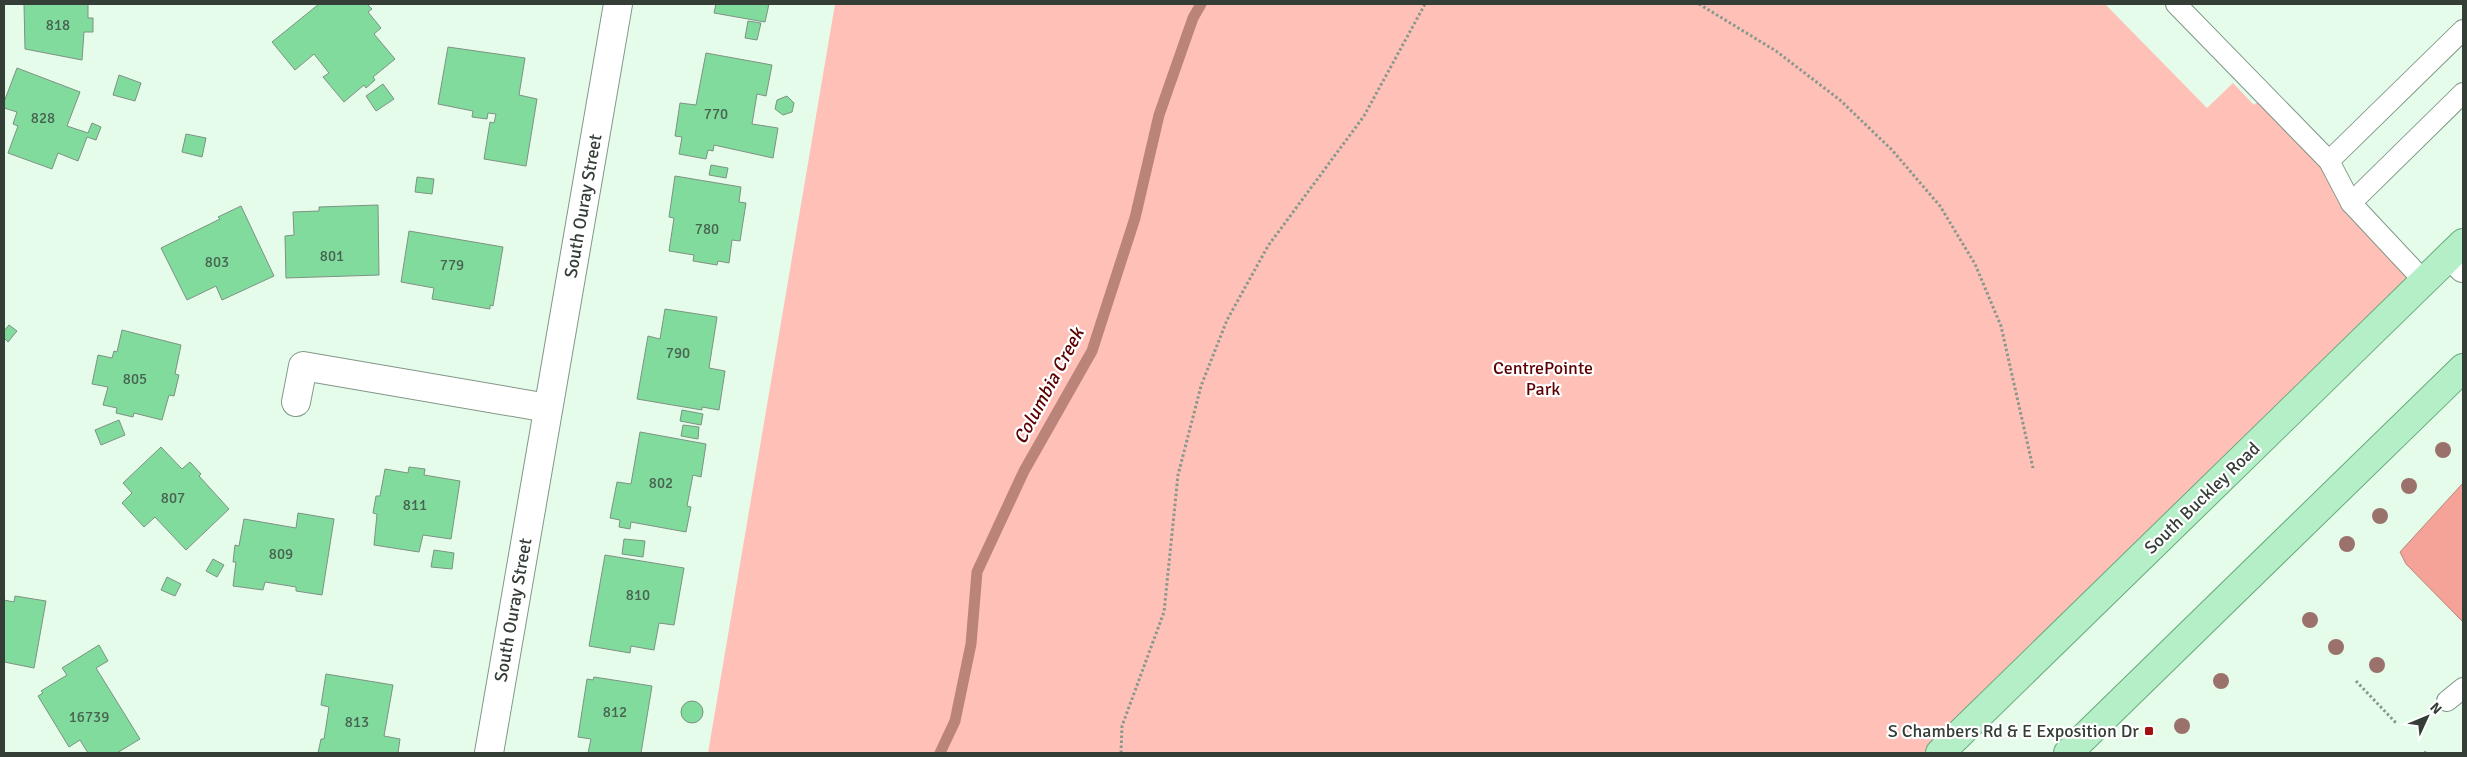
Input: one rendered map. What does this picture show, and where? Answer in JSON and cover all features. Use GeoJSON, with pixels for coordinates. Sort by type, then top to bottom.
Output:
{"type":"FeatureCollection","features":[{"type":"Feature","properties":{"kind":"main road","name":"South Buckley Road"},"geometry":{"type":"LineString","coordinates":[[1940,753],[2424,281],[2459,255]]}},
{"type":"Feature","properties":{"kind":"main road"},"geometry":{"type":"LineString","coordinates":[[2068,753],[2463,368]]}},
{"type":"Feature","properties":{"kind":"street","name":"South Ouray Street"},"geometry":{"type":"LineString","coordinates":[[489,753],[618,4]]}},
{"type":"Feature","properties":{"kind":"street"},"geometry":{"type":"LineString","coordinates":[[296,402],[303,366],[548,408]]}},
{"type":"Feature","properties":{"kind":"lane"},"geometry":{"type":"LineString","coordinates":[[2176,4],[2329,161],[2351,202],[2424,281]]}},
{"type":"Feature","properties":{"kind":"lane"},"geometry":{"type":"LineString","coordinates":[[2329,161],[2463,30]]}},
{"type":"Feature","properties":{"kind":"lane"},"geometry":{"type":"LineString","coordinates":[[2351,202],[2463,93]]}},
{"type":"Feature","properties":{"kind":"lane"},"geometry":{"type":"LineString","coordinates":[[2447,701],[2463,688]]}},
{"type":"Feature","properties":{"kind":"path"},"geometry":{"type":"LineString","coordinates":[[1121,753],[1122,726],[1164,612],[1178,475],[1201,386],[1224,328],[1268,246],[1364,116],[1425,4]]}},
{"type":"Feature","properties":{"kind":"path"},"geometry":{"type":"LineString","coordinates":[[1699,4],[1776,51],[1840,100],[1892,150],[1940,206],[1975,264],[2001,326],[2033,468]]}},
{"type":"Feature","properties":{"kind":"path"},"geometry":{"type":"LineString","coordinates":[[2356,681],[2397,724]]}},
{"type":"Feature","properties":{"kind":"green space","name":"CentrePointe Park"},"geometry":{"type":"Polygon","coordinates":[[[835,4],[2105,4],[2207,108],[2233,83],[2254,105],[2265,95],[2424,281],[1940,753],[708,753],[835,4]]]}},
{"type":"Feature","properties":{"kind":"shaded area"},"geometry":{"type":"Polygon","coordinates":[[[2463,483],[2463,622],[2406,564],[2400,552],[2463,483]]]}},
{"type":"Feature","properties":{"kind":"building"},"geometry":{"type":"Polygon","coordinates":[[[24,4],[88,4],[88,18],[93,18],[93,32],[84,32],[82,60],[25,49],[24,4]]]}},
{"type":"Feature","properties":{"kind":"building"},"geometry":{"type":"Polygon","coordinates":[[[319,4],[367,4],[372,9],[368,12],[381,28],[374,34],[395,59],[373,77],[375,80],[366,88],[364,85],[344,102],[323,77],[329,73],[314,54],[295,70],[272,42],[319,4]]]}},
{"type":"Feature","properties":{"kind":"building"},"geometry":{"type":"Polygon","coordinates":[[[716,4],[769,4],[765,22],[714,13],[716,4]]]}},
{"type":"Feature","properties":{"kind":"building"},"geometry":{"type":"Polygon","coordinates":[[[748,21],[761,23],[757,40],[745,38],[748,21]]]}},
{"type":"Feature","properties":{"kind":"building"},"geometry":{"type":"Polygon","coordinates":[[[448,47],[525,58],[519,95],[537,99],[526,166],[484,159],[490,122],[494,123],[496,114],[488,113],[487,119],[472,117],[473,111],[438,104],[448,47]]]}},
{"type":"Feature","properties":{"kind":"building"},"geometry":{"type":"Polygon","coordinates":[[[706,53],[772,65],[766,96],[757,94],[752,124],[778,128],[773,158],[714,145],[713,151],[708,150],[706,159],[679,154],[682,137],[675,136],[680,103],[696,105],[706,53]]]}},
{"type":"Feature","properties":{"kind":"building"},"geometry":{"type":"Polygon","coordinates":[[[17,68],[80,92],[67,126],[88,133],[92,123],[101,127],[96,140],[87,137],[78,161],[58,153],[52,169],[8,153],[18,126],[13,124],[17,112],[4,108],[4,102],[17,68]]]}},
{"type":"Feature","properties":{"kind":"building"},"geometry":{"type":"Polygon","coordinates":[[[119,75],[141,83],[135,101],[113,95],[119,75]]]}},
{"type":"Feature","properties":{"kind":"building"},"geometry":{"type":"Polygon","coordinates":[[[383,84],[394,99],[376,111],[366,96],[383,84]]]}},
{"type":"Feature","properties":{"kind":"building"},"geometry":{"type":"Polygon","coordinates":[[[787,96],[794,103],[792,112],[783,115],[775,109],[777,100],[787,96]]]}},
{"type":"Feature","properties":{"kind":"building"},"geometry":{"type":"Polygon","coordinates":[[[186,134],[206,138],[202,157],[182,152],[186,134]]]}},
{"type":"Feature","properties":{"kind":"building"},"geometry":{"type":"Polygon","coordinates":[[[711,165],[728,168],[726,178],[709,175],[711,165]]]}},
{"type":"Feature","properties":{"kind":"building"},"geometry":{"type":"Polygon","coordinates":[[[675,176],[741,187],[739,202],[746,203],[740,241],[732,240],[729,263],[718,261],[717,265],[693,261],[694,255],[669,251],[674,218],[669,217],[675,176]]]}},
{"type":"Feature","properties":{"kind":"building"},"geometry":{"type":"Polygon","coordinates":[[[417,177],[434,179],[432,194],[415,192],[417,177]]]}},
{"type":"Feature","properties":{"kind":"building"},"geometry":{"type":"Polygon","coordinates":[[[378,205],[379,275],[286,278],[285,236],[294,235],[293,212],[319,211],[319,207],[378,205]]]}},
{"type":"Feature","properties":{"kind":"building"},"geometry":{"type":"Polygon","coordinates":[[[241,206],[274,276],[222,300],[216,286],[187,300],[161,248],[220,219],[218,217],[241,206]]]}},
{"type":"Feature","properties":{"kind":"building"},"geometry":{"type":"Polygon","coordinates":[[[409,231],[503,247],[493,306],[490,305],[490,309],[432,299],[434,288],[401,282],[409,231]]]}},
{"type":"Feature","properties":{"kind":"building"},"geometry":{"type":"Polygon","coordinates":[[[665,309],[717,317],[709,368],[725,371],[719,410],[702,407],[702,410],[637,399],[648,336],[660,339],[665,309]]]}},
{"type":"Feature","properties":{"kind":"building"},"geometry":{"type":"Polygon","coordinates":[[[9,325],[17,331],[8,342],[4,338],[4,331],[9,325]]]}},
{"type":"Feature","properties":{"kind":"building"},"geometry":{"type":"Polygon","coordinates":[[[122,330],[181,345],[175,374],[179,375],[174,396],[169,395],[162,420],[134,413],[133,417],[116,413],[117,408],[103,405],[108,387],[92,384],[98,355],[112,358],[114,351],[117,352],[122,330]]]}},
{"type":"Feature","properties":{"kind":"building"},"geometry":{"type":"Polygon","coordinates":[[[682,410],[703,414],[701,425],[680,421],[682,410]]]}},
{"type":"Feature","properties":{"kind":"building"},"geometry":{"type":"Polygon","coordinates":[[[119,420],[125,435],[101,445],[95,430],[119,420]]]}},
{"type":"Feature","properties":{"kind":"building"},"geometry":{"type":"Polygon","coordinates":[[[683,425],[699,427],[698,439],[681,436],[683,425]]]}},
{"type":"Feature","properties":{"kind":"building"},"geometry":{"type":"Polygon","coordinates":[[[640,432],[706,444],[701,477],[693,475],[687,506],[691,507],[686,532],[631,522],[630,529],[619,527],[620,520],[610,518],[617,482],[631,484],[640,432]]]}},
{"type":"Feature","properties":{"kind":"building"},"geometry":{"type":"Polygon","coordinates":[[[161,447],[182,469],[190,462],[201,474],[199,476],[229,509],[186,550],[155,517],[144,527],[122,503],[132,493],[123,483],[161,447]]]}},
{"type":"Feature","properties":{"kind":"building"},"geometry":{"type":"Polygon","coordinates":[[[409,467],[425,469],[424,475],[460,481],[451,539],[423,535],[419,552],[374,545],[377,514],[373,513],[376,496],[380,496],[385,469],[408,473],[409,467]]]}},
{"type":"Feature","properties":{"kind":"building"},"geometry":{"type":"Polygon","coordinates":[[[298,513],[334,519],[322,595],[296,591],[296,587],[265,582],[263,590],[233,586],[236,562],[233,562],[235,545],[239,546],[244,519],[296,528],[298,513]]]}},
{"type":"Feature","properties":{"kind":"building"},"geometry":{"type":"Polygon","coordinates":[[[624,539],[645,541],[643,557],[622,554],[624,539]]]}},
{"type":"Feature","properties":{"kind":"building"},"geometry":{"type":"Polygon","coordinates":[[[434,550],[454,553],[452,569],[431,567],[434,550]]]}},
{"type":"Feature","properties":{"kind":"building"},"geometry":{"type":"Polygon","coordinates":[[[605,555],[684,568],[674,625],[659,623],[654,650],[631,646],[630,653],[589,646],[605,555]]]}},
{"type":"Feature","properties":{"kind":"building"},"geometry":{"type":"Polygon","coordinates":[[[213,559],[224,565],[217,577],[206,571],[213,559]]]}},
{"type":"Feature","properties":{"kind":"building"},"geometry":{"type":"Polygon","coordinates":[[[167,577],[181,584],[175,596],[161,590],[167,577]]]}},
{"type":"Feature","properties":{"kind":"building"},"geometry":{"type":"Polygon","coordinates":[[[15,596],[46,601],[34,668],[4,662],[4,600],[14,602],[15,596]]]}},
{"type":"Feature","properties":{"kind":"building"},"geometry":{"type":"Polygon","coordinates":[[[99,645],[108,661],[96,668],[140,739],[117,753],[88,753],[80,740],[69,747],[38,696],[43,693],[41,691],[67,675],[62,668],[99,645]]]}},
{"type":"Feature","properties":{"kind":"building"},"geometry":{"type":"Polygon","coordinates":[[[326,674],[393,685],[384,736],[400,739],[398,753],[318,753],[321,739],[324,739],[329,707],[321,705],[326,674]]]}},
{"type":"Feature","properties":{"kind":"building"},"geometry":{"type":"Polygon","coordinates":[[[594,677],[652,686],[641,753],[588,753],[591,739],[578,737],[587,679],[593,680],[594,677]]]}},
{"type":"Feature","properties":{"kind":"building"},"geometry":{"type":"Polygon","coordinates":[[[692,701],[700,704],[703,712],[700,720],[692,723],[684,720],[681,712],[684,704],[692,701]]]}},
{"type":"Feature","properties":{"kind":"waterway","name":"Columbia Creek"},"geometry":{"type":"LineString","coordinates":[[940,753],[955,721],[971,644],[977,572],[1024,471],[1092,351],[1135,218],[1159,115],[1193,18],[1201,4]]}},
{"type":"Feature","properties":{"kind":"place","name":"S Chambers Rd & E Exposition Dr"},"geometry":{"type":"Point","coordinates":[2149,731]}}]}
